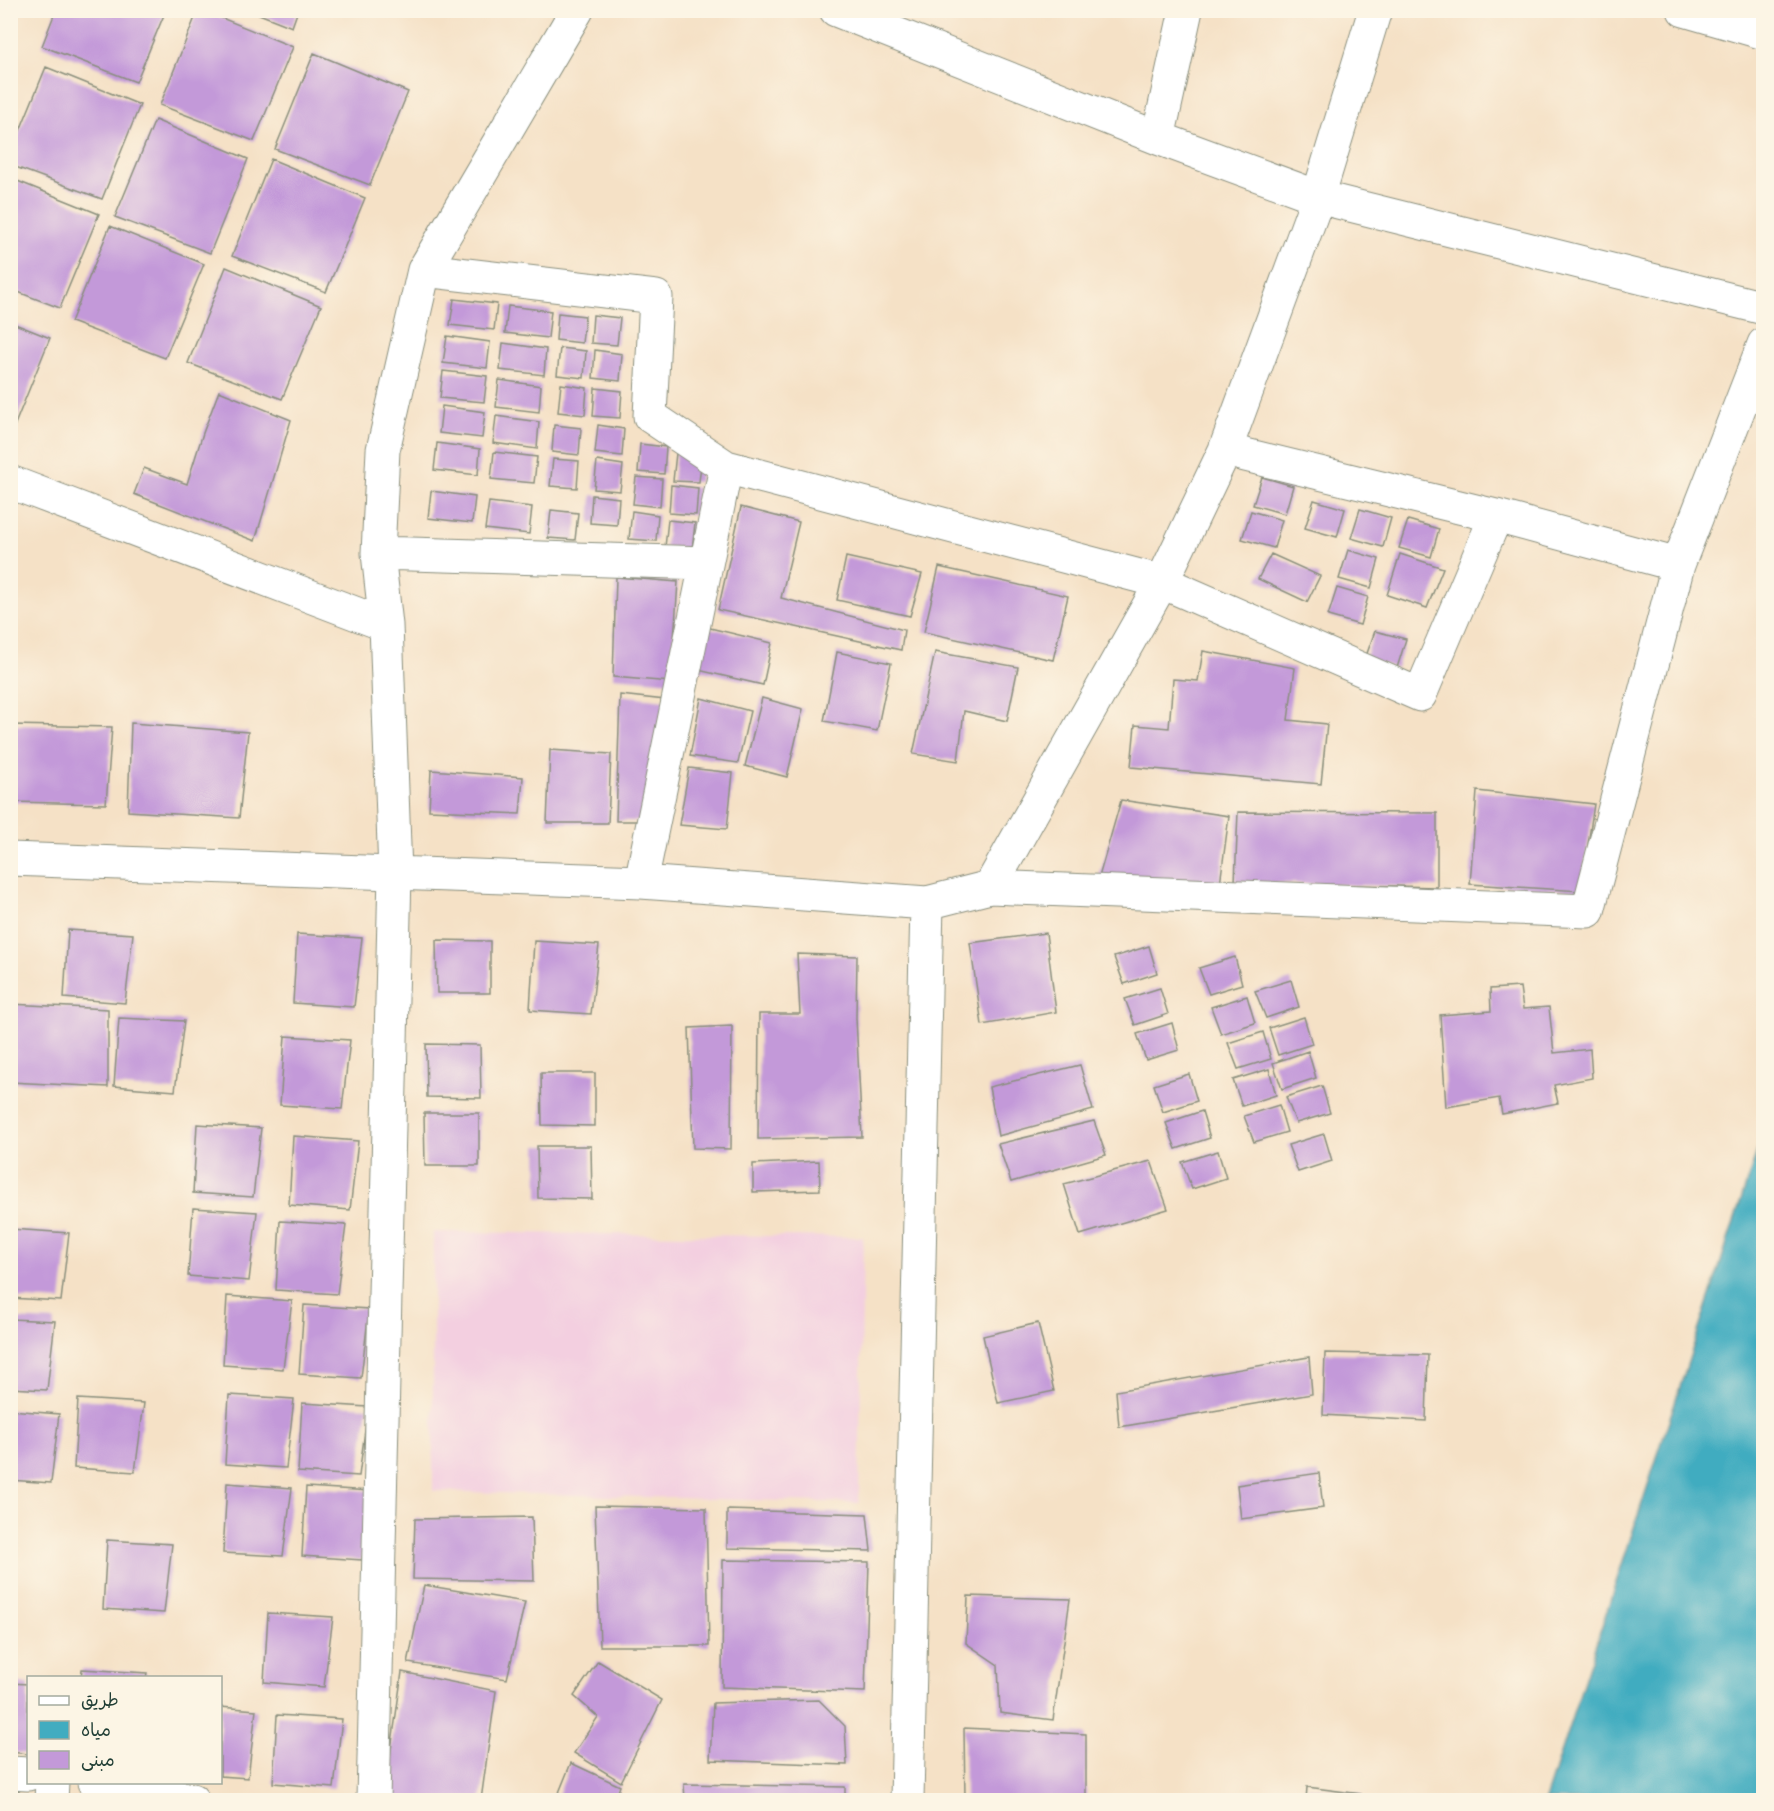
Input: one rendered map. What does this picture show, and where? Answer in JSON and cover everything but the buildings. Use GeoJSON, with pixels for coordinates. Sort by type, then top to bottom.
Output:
{"type":"FeatureCollection","features":[{"type":"Feature","properties":{"kind":"street"},"geometry":{"type":"LineString","coordinates":[[373,1800],[394,873],[386,625],[378,553],[383,450],[424,270],[577,10]]}},
{"type":"Feature","properties":{"kind":"street"},"geometry":{"type":"LineString","coordinates":[[836,10],[1158,138],[1318,197],[1764,308]]}},
{"type":"Feature","properties":{"kind":"street"},"geometry":{"type":"LineString","coordinates":[[1158,138],[1186,10]]}},
{"type":"Feature","properties":{"kind":"street"},"geometry":{"type":"LineString","coordinates":[[990,887],[1162,582],[1225,450],[1318,197],[1375,10]]}},
{"type":"Feature","properties":{"kind":"street"},"geometry":{"type":"LineString","coordinates":[[1684,10],[1764,33]]}},
{"type":"Feature","properties":{"kind":"street"},"geometry":{"type":"LineString","coordinates":[[424,270],[656,297],[650,416],[726,467],[1162,582],[1420,695],[1496,516]]}},
{"type":"Feature","properties":{"kind":"street"},"geometry":{"type":"LineString","coordinates":[[10,859],[640,882],[927,903],[990,887],[1588,911],[1678,565],[1764,344]]}},
{"type":"Feature","properties":{"kind":"street"},"geometry":{"type":"LineString","coordinates":[[1225,450],[1496,516],[1678,565]]}},
{"type":"Feature","properties":{"kind":"street"},"geometry":{"type":"LineString","coordinates":[[640,882],[726,467]]}},
{"type":"Feature","properties":{"kind":"street"},"geometry":{"type":"LineString","coordinates":[[10,482],[386,625]]}},
{"type":"Feature","properties":{"kind":"street"},"geometry":{"type":"LineString","coordinates":[[378,553],[706,563]]}},
{"type":"Feature","properties":{"kind":"street"},"geometry":{"type":"LineString","coordinates":[[907,1800],[927,903]]}},
{"type":"Feature","properties":{"kind":"street"},"geometry":{"type":"LineString","coordinates":[[10,1773],[27,1774]]}},
{"type":"Feature","properties":{"kind":"street"},"geometry":{"type":"LineString","coordinates":[[51,1800],[52,1784]]}},
{"type":"Feature","properties":{"kind":"street"},"geometry":{"type":"LineString","coordinates":[[105,1784],[192,1800]]}},
{"type":"Feature","properties":{"kind":"shaded area"},"geometry":{"type":"Polygon","coordinates":[[[433,1232],[863,1237],[859,1503],[433,1491],[433,1232]]]}},
{"type":"Feature","properties":{"kind":"water"},"geometry":{"type":"Polygon","coordinates":[[[1763,1133],[1763,1800],[1545,1800],[1763,1133]]]}}]}
